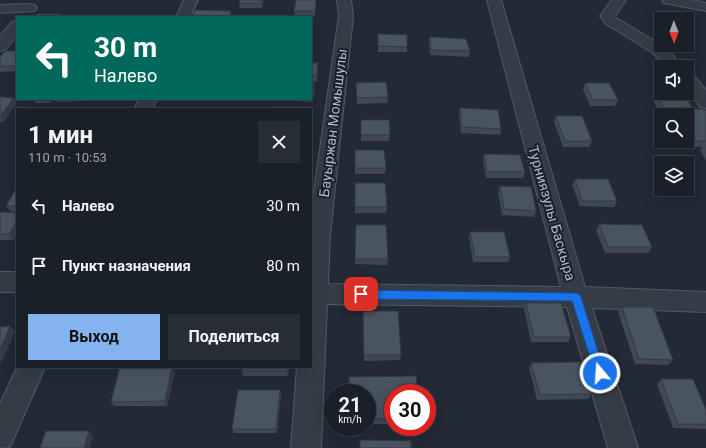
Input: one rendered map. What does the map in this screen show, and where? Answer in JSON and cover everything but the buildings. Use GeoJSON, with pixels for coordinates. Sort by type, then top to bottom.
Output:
{"type":"FeatureCollection","features":[{"type":"Feature","properties":{"kind":"street"},"geometry":{"type":"LineString","coordinates":[[183,16],[191,0]]}},
{"type":"Feature","properties":{"kind":"street","name":"Бауыржан Момышулы"},"geometry":{"type":"LineString","coordinates":[[312,330],[313,294],[319,235],[346,16],[344,0]]}},
{"type":"Feature","properties":{"kind":"street","name":"Турниязулы Баскыра"},"geometry":{"type":"LineString","coordinates":[[494,0],[576,297],[623,448]]}},
{"type":"Feature","properties":{"kind":"street"},"geometry":{"type":"LineString","coordinates":[[620,0],[607,16],[611,21],[659,50],[668,60]]}},
{"type":"Feature","properties":{"kind":"street"},"geometry":{"type":"LineString","coordinates":[[669,0],[706,7]]}},
{"type":"Feature","properties":{"kind":"street"},"geometry":{"type":"LineString","coordinates":[[0,9],[30,8]]}},
{"type":"Feature","properties":{"kind":"street"},"geometry":{"type":"LineString","coordinates":[[0,46],[16,26]]}},
{"type":"Feature","properties":{"kind":"street"},"geometry":{"type":"LineString","coordinates":[[694,87],[706,102]]}},
{"type":"Feature","properties":{"kind":"street"},"geometry":{"type":"LineString","coordinates":[[0,282],[16,282]]}},
{"type":"Feature","properties":{"kind":"street"},"geometry":{"type":"LineString","coordinates":[[313,294],[576,297],[706,302]]}},
{"type":"Feature","properties":{"kind":"street"},"geometry":{"type":"LineString","coordinates":[[0,437],[31,368]]}},
{"type":"Feature","properties":{"kind":"street","name":"Бауыржан Момышулы"},"geometry":{"type":"LineString","coordinates":[[306,448],[311,368]]}},
{"type":"Feature","properties":{"kind":"route"},"geometry":{"type":"LineString","coordinates":[[361,294],[576,297],[600,373]]}}]}
